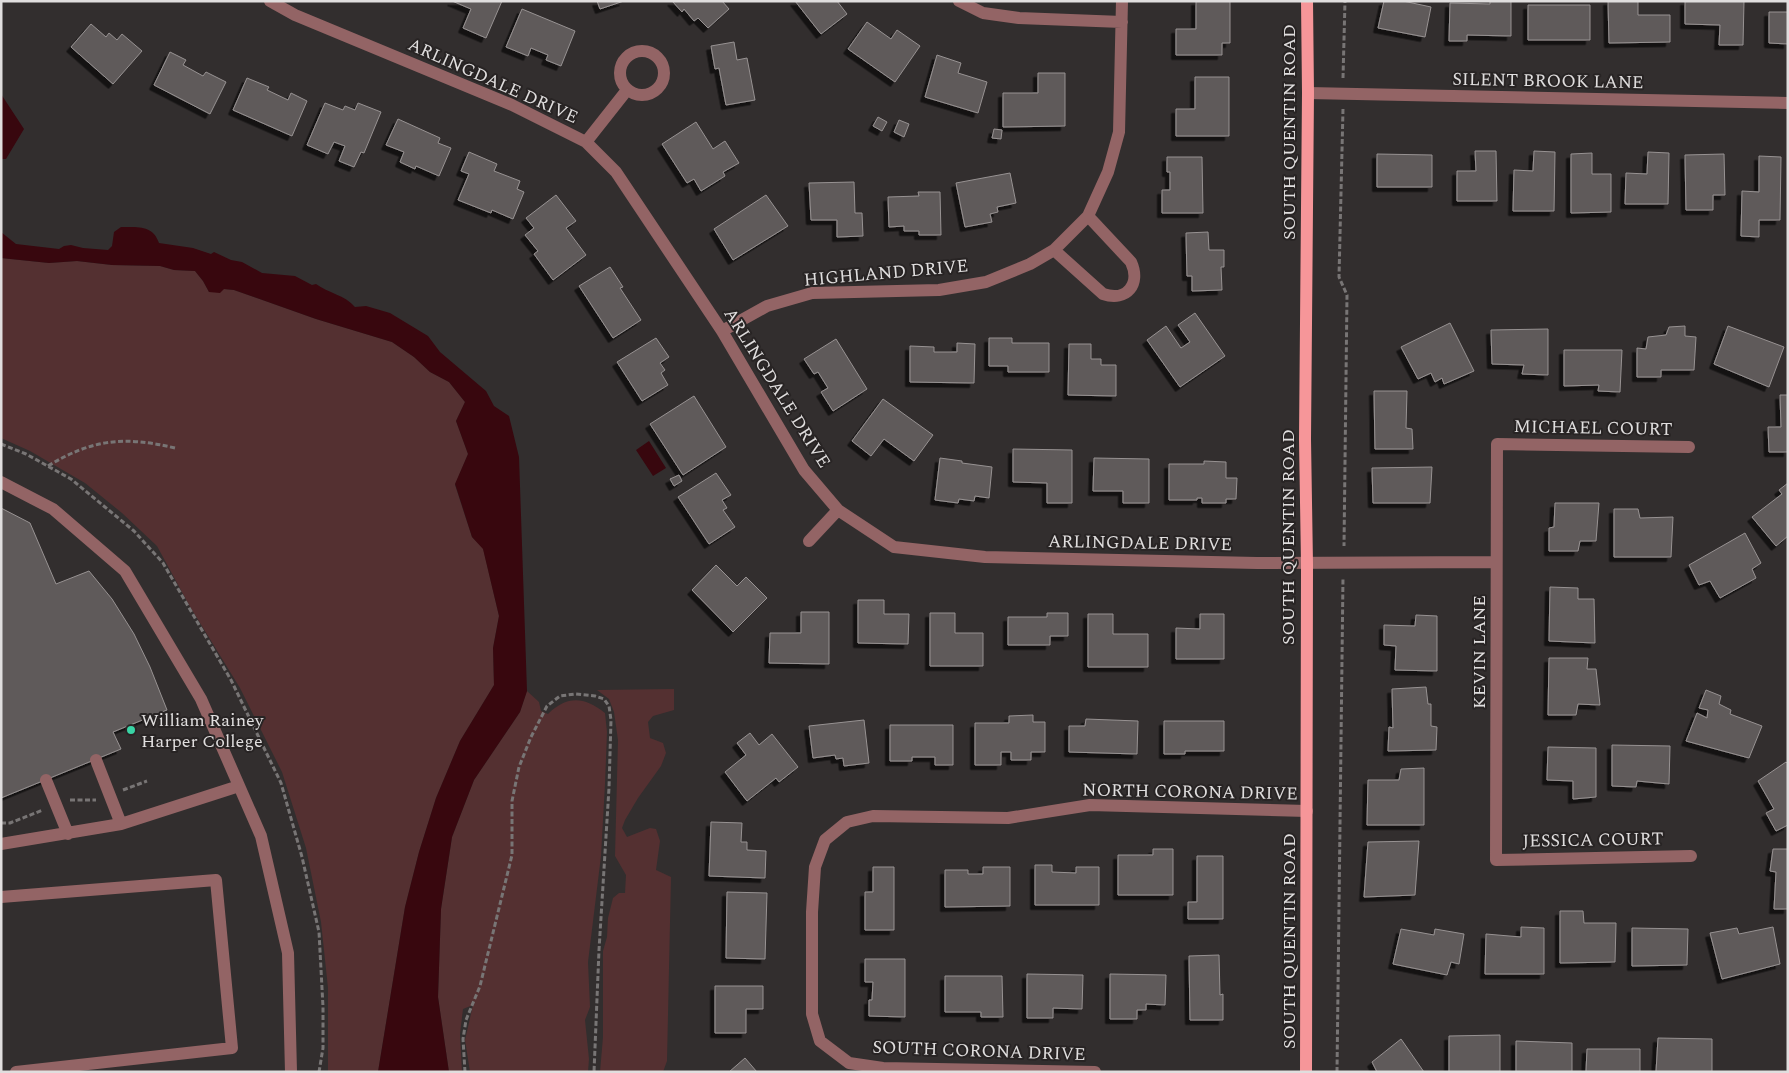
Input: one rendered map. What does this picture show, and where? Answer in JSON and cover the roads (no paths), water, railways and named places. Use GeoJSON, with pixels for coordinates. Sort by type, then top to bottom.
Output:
{"type":"FeatureCollection","features":[{"type":"Feature","properties":{"kind":"main road","name":"SOUTH QUENTIN ROAD"},"geometry":{"type":"LineString","coordinates":[[1306,1072],[1307,564],[1305,439],[1307,1]]}},
{"type":"Feature","properties":{"kind":"street","name":"ARLINGDALE DRIVE"},"geometry":{"type":"LineString","coordinates":[[270,1],[295,15],[512,105],[586,142],[616,172],[722,331],[804,470],[838,510],[894,548],[985,557],[1307,564],[1496,562]]}},
{"type":"Feature","properties":{"kind":"street"},"geometry":{"type":"LineString","coordinates":[[960,1],[983,13],[1019,18],[1122,22]]}},
{"type":"Feature","properties":{"kind":"street","name":"HIGHLAND DRIVE"},"geometry":{"type":"LineString","coordinates":[[722,331],[767,306],[812,293],[940,290],[986,282],[1030,264],[1054,250],[1088,216],[1108,172],[1119,132],[1122,1]]}},
{"type":"Feature","properties":{"kind":"street"},"geometry":{"type":"LineString","coordinates":[[586,142],[627,90]]}},
{"type":"Feature","properties":{"kind":"street","name":"SILENT BROOK LANE"},"geometry":{"type":"LineString","coordinates":[[1308,93],[1788,103]]}},
{"type":"Feature","properties":{"kind":"street"},"geometry":{"type":"LineString","coordinates":[[1054,250],[1103,294],[1119,296],[1127,292],[1135,278],[1131,262],[1088,216]]}},
{"type":"Feature","properties":{"kind":"street","name":"MICHAEL COURT"},"geometry":{"type":"LineString","coordinates":[[1497,444],[1689,447]]}},
{"type":"Feature","properties":{"kind":"street","name":"KEVIN LANE"},"geometry":{"type":"LineString","coordinates":[[1496,860],[1497,444]]}},
{"type":"Feature","properties":{"kind":"street"},"geometry":{"type":"LineString","coordinates":[[1,482],[53,508],[125,571],[201,699],[261,836],[288,953],[291,1072]]}},
{"type":"Feature","properties":{"kind":"street"},"geometry":{"type":"LineString","coordinates":[[809,541],[838,510]]}},
{"type":"Feature","properties":{"kind":"street"},"geometry":{"type":"LineString","coordinates":[[96,760],[121,824]]}},
{"type":"Feature","properties":{"kind":"street"},"geometry":{"type":"LineString","coordinates":[[46,780],[68,834]]}},
{"type":"Feature","properties":{"kind":"street"},"geometry":{"type":"LineString","coordinates":[[1,844],[121,824],[239,786]]}},
{"type":"Feature","properties":{"kind":"street","name":"NORTH CORONA DRIVE"},"geometry":{"type":"LineString","coordinates":[[812,912],[815,867],[825,840],[847,822],[872,816],[1008,818],[1090,805],[1307,811]]}},
{"type":"Feature","properties":{"kind":"street","name":"JESSICA COURT"},"geometry":{"type":"LineString","coordinates":[[1496,860],[1690,856]]}},
{"type":"Feature","properties":{"kind":"street"},"geometry":{"type":"LineString","coordinates":[[1,897],[216,880],[232,1048],[16,1072]]}},
{"type":"Feature","properties":{"kind":"street","name":"SOUTH CORONA DRIVE"},"geometry":{"type":"LineString","coordinates":[[812,912],[812,1014],[820,1041],[849,1063],[883,1068],[1094,1072]]}},
{"type":"Feature","properties":{"kind":"place","name":"William Rainey Harper College"},"geometry":{"type":"Point","coordinates":[131,730]}}]}
